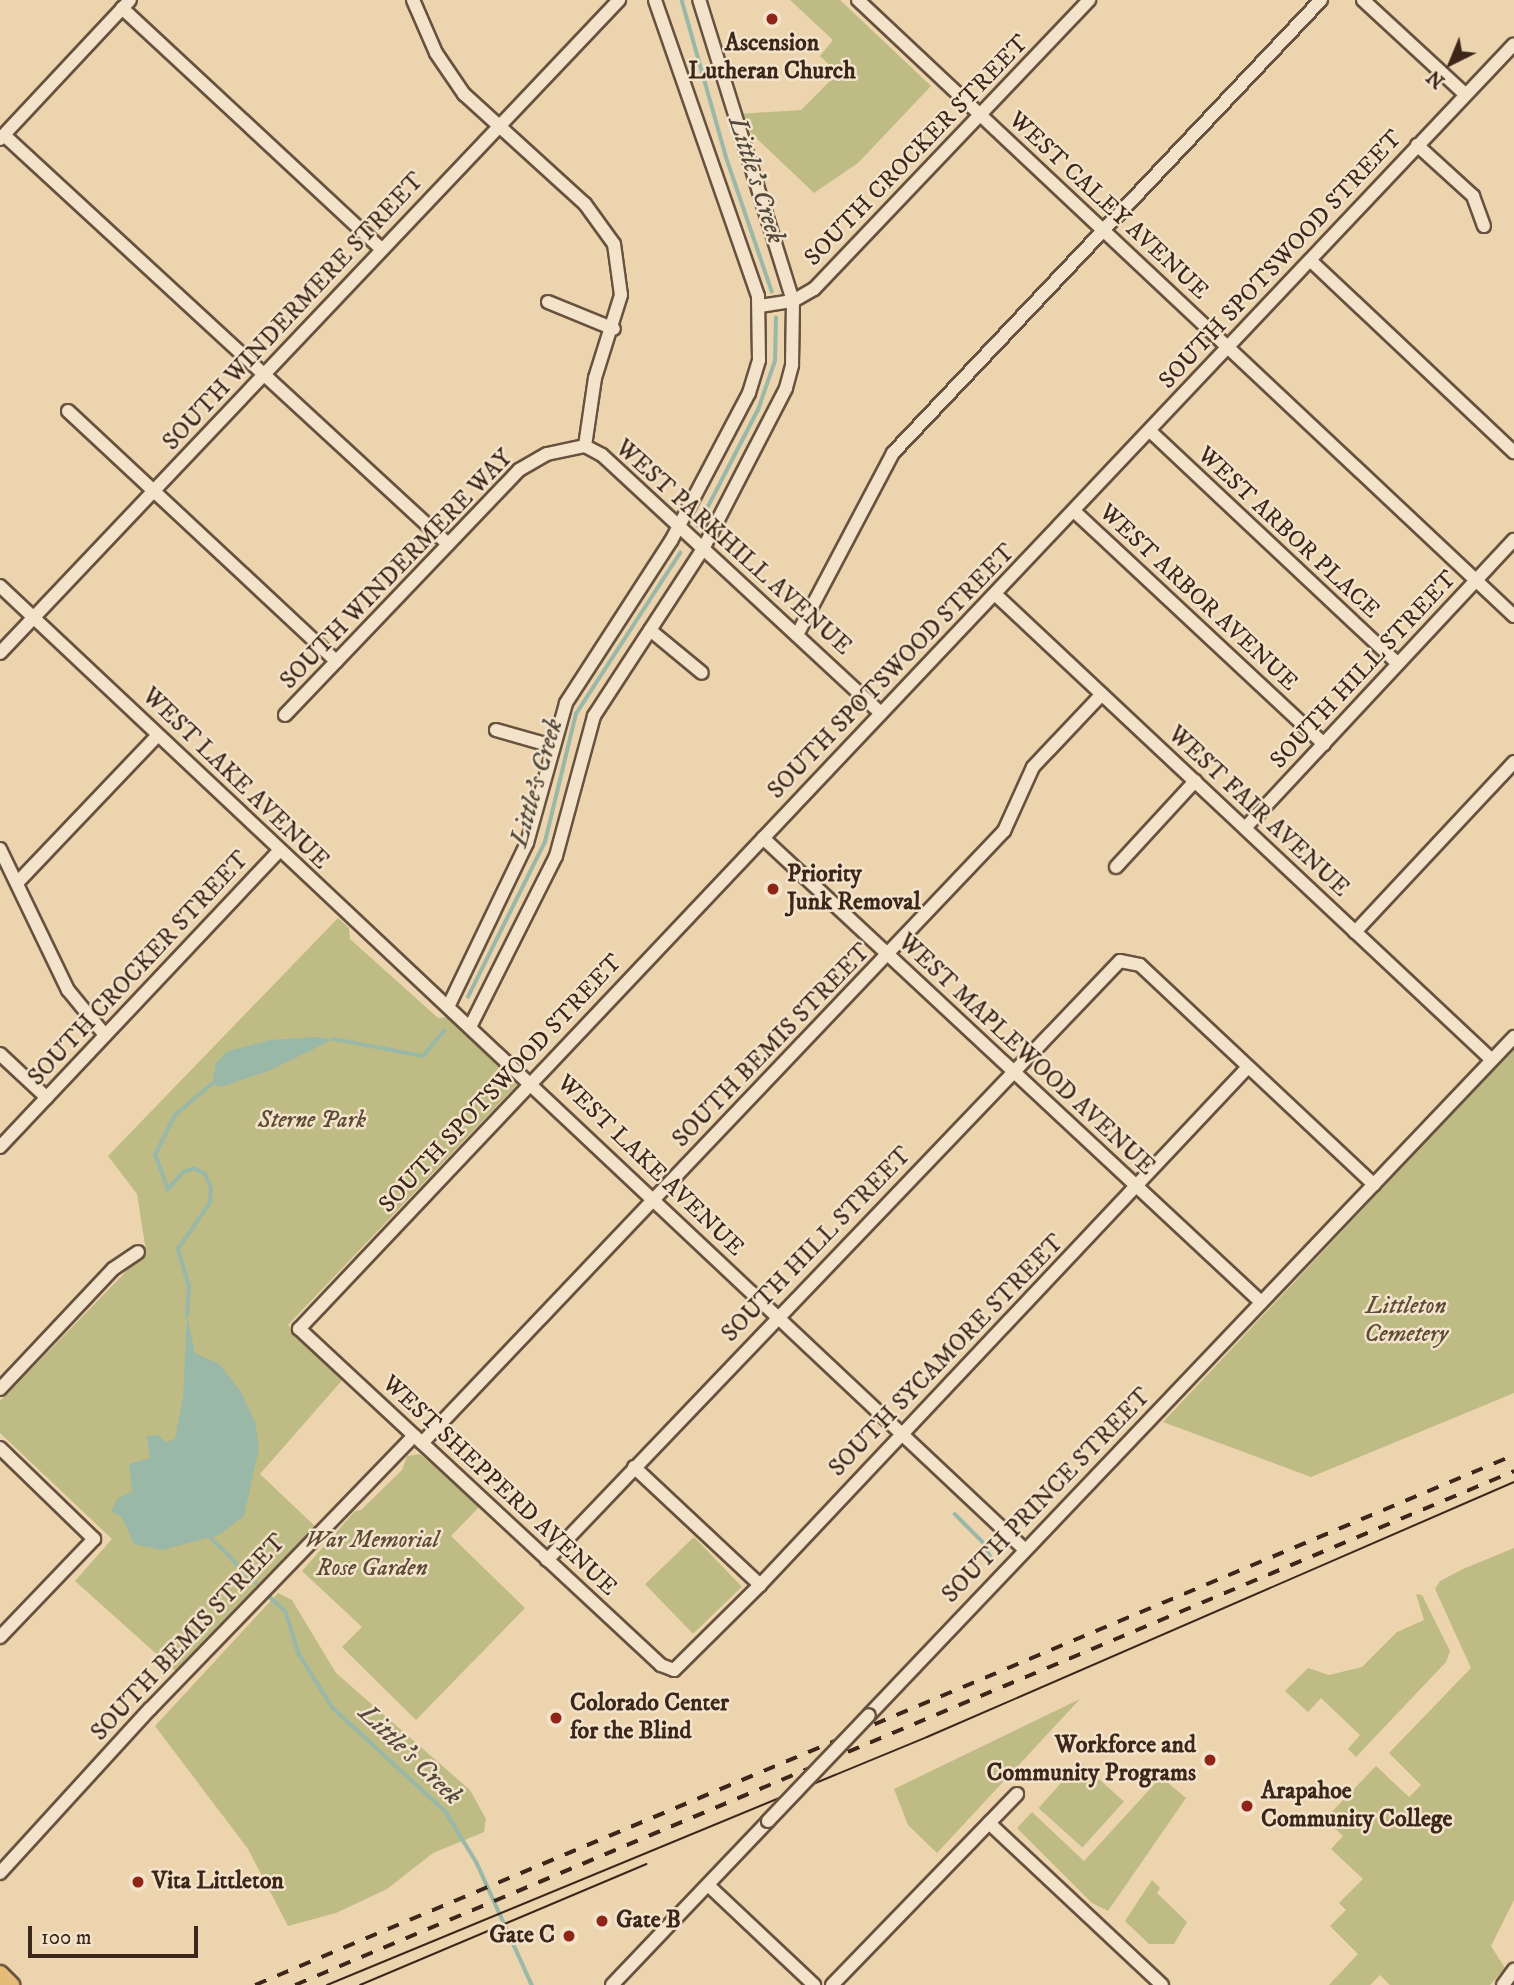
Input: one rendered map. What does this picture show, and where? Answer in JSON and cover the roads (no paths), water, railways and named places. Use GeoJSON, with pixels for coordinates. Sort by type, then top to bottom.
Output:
{"type":"FeatureCollection","features":[{"type":"Feature","properties":{"kind":"main road"},"geometry":{"type":"LineString","coordinates":[[0,1974],[11,1985]]}},
{"type":"Feature","properties":{"kind":"street"},"geometry":{"type":"LineString","coordinates":[[413,0],[449,75],[606,229],[621,276],[614,329],[595,378],[586,446]]}},
{"type":"Feature","properties":{"kind":"street","name":"SOUTH WINDERMERE STREET"},"geometry":{"type":"LineString","coordinates":[[0,653],[619,0]]}},
{"type":"Feature","properties":{"kind":"street"},"geometry":{"type":"LineString","coordinates":[[448,1007],[527,843],[552,746],[578,680],[679,526],[749,393],[759,360],[760,306],[654,0]]}},
{"type":"Feature","properties":{"kind":"street"},"geometry":{"type":"LineString","coordinates":[[470,1027],[556,856],[594,716],[703,549],[786,388],[795,333],[793,300],[699,0]]}},
{"type":"Feature","properties":{"kind":"street","name":"WEST CALEY AVENUE"},"geometry":{"type":"LineString","coordinates":[[858,0],[1514,616]]}},
{"type":"Feature","properties":{"kind":"street","name":"SOUTH CROCKER STREET"},"geometry":{"type":"LineString","coordinates":[[760,306],[793,300],[814,289],[1089,0]]}},
{"type":"Feature","properties":{"kind":"street"},"geometry":{"type":"LineString","coordinates":[[797,635],[893,453],[1321,0]]}},
{"type":"Feature","properties":{"kind":"street"},"geometry":{"type":"LineString","coordinates":[[1363,0],[1465,94]]}},
{"type":"Feature","properties":{"kind":"street"},"geometry":{"type":"LineString","coordinates":[[383,250],[126,4],[2,138],[265,373],[448,544]]}},
{"type":"Feature","properties":{"kind":"street","name":"SOUTH SPOTSWOOD STREET"},"geometry":{"type":"LineString","coordinates":[[299,1329],[1514,44]]}},
{"type":"Feature","properties":{"kind":"street"},"geometry":{"type":"LineString","coordinates":[[1417,145],[1473,196],[1484,226]]}},
{"type":"Feature","properties":{"kind":"street"},"geometry":{"type":"LineString","coordinates":[[1311,261],[1514,452]]}},
{"type":"Feature","properties":{"kind":"street"},"geometry":{"type":"LineString","coordinates":[[548,302],[614,329]]}},
{"type":"Feature","properties":{"kind":"street"},"geometry":{"type":"LineString","coordinates":[[68,411],[336,661]]}},
{"type":"Feature","properties":{"kind":"street","name":"WEST ARBOR PLACE"},"geometry":{"type":"LineString","coordinates":[[1150,431],[1398,664]]}},
{"type":"Feature","properties":{"kind":"street","name":"WEST PARKHILL AVENUE"},"geometry":{"type":"LineString","coordinates":[[586,446],[603,455],[881,713]]}},
{"type":"Feature","properties":{"kind":"street","name":"SOUTH WINDERMERE WAY"},"geometry":{"type":"LineString","coordinates":[[285,715],[531,461],[586,446]]}},
{"type":"Feature","properties":{"kind":"street","name":"WEST ARBOR AVENUE"},"geometry":{"type":"LineString","coordinates":[[1074,511],[1324,744]]}},
{"type":"Feature","properties":{"kind":"street","name":"SOUTH HILL STREET"},"geometry":{"type":"LineString","coordinates":[[1245,828],[1514,540]]}},
{"type":"Feature","properties":{"kind":"street","name":"WEST LAKE AVENUE"},"geometry":{"type":"LineString","coordinates":[[0,586],[1024,1549]]}},
{"type":"Feature","properties":{"kind":"street","name":"WEST FAIR AVENUE"},"geometry":{"type":"LineString","coordinates":[[995,594],[1492,1060]]}},
{"type":"Feature","properties":{"kind":"street"},"geometry":{"type":"LineString","coordinates":[[650,630],[702,673]]}},
{"type":"Feature","properties":{"kind":"street","name":"SOUTH BEMIS STREET"},"geometry":{"type":"LineString","coordinates":[[0,1873],[150,1709],[418,1440],[889,956],[1004,831],[1033,767],[1102,694]]}},
{"type":"Feature","properties":{"kind":"street"},"geometry":{"type":"LineString","coordinates":[[496,730],[552,746]]}},
{"type":"Feature","properties":{"kind":"street"},"geometry":{"type":"LineString","coordinates":[[18,883],[158,734]]}},
{"type":"Feature","properties":{"kind":"street"},"geometry":{"type":"LineString","coordinates":[[1355,932],[1514,762]]}},
{"type":"Feature","properties":{"kind":"street"},"geometry":{"type":"LineString","coordinates":[[1116,867],[1195,781]]}},
{"type":"Feature","properties":{"kind":"street","name":"WEST MAPLEWOOD AVENUE"},"geometry":{"type":"LineString","coordinates":[[763,838],[1261,1302]]}},
{"type":"Feature","properties":{"kind":"street"},"geometry":{"type":"LineString","coordinates":[[0,849],[68,990],[105,1035]]}},
{"type":"Feature","properties":{"kind":"street","name":"SOUTH CROCKER STREET"},"geometry":{"type":"LineString","coordinates":[[0,1147],[279,851]]}},
{"type":"Feature","properties":{"kind":"street","name":"SOUTH HILL STREET"},"geometry":{"type":"LineString","coordinates":[[547,1560],[1120,961],[1140,965],[1248,1068]]}},
{"type":"Feature","properties":{"kind":"street","name":"SOUTH PRINCE STREET"},"geometry":{"type":"LineString","coordinates":[[612,1985],[1514,1037]]}},
{"type":"Feature","properties":{"kind":"street"},"geometry":{"type":"LineString","coordinates":[[0,1054],[47,1098]]}},
{"type":"Feature","properties":{"kind":"street"},"geometry":{"type":"LineString","coordinates":[[1248,1068],[1374,1185]]}},
{"type":"Feature","properties":{"kind":"street","name":"SOUTH SYCAMORE STREET"},"geometry":{"type":"LineString","coordinates":[[674,1670],[760,1585],[1248,1068]]}},
{"type":"Feature","properties":{"kind":"street"},"geometry":{"type":"LineString","coordinates":[[0,1389],[113,1269],[138,1252]]}},
{"type":"Feature","properties":{"kind":"street","name":"WEST SHEPPERD AVENUE"},"geometry":{"type":"LineString","coordinates":[[299,1329],[661,1665],[674,1670]]}},
{"type":"Feature","properties":{"kind":"street"},"geometry":{"type":"LineString","coordinates":[[0,1448],[94,1539],[0,1637]]}},
{"type":"Feature","properties":{"kind":"street"},"geometry":{"type":"LineString","coordinates":[[634,1467],[760,1585]]}},
{"type":"Feature","properties":{"kind":"street"},"geometry":{"type":"LineString","coordinates":[[832,1985],[1017,1794]]}},
{"type":"Feature","properties":{"kind":"street"},"geometry":{"type":"LineString","coordinates":[[989,1823],[1162,1985]]}},
{"type":"Feature","properties":{"kind":"street"},"geometry":{"type":"LineString","coordinates":[[708,1885],[814,1985]]}},
{"type":"Feature","properties":{"kind":"street"},"geometry":{"type":"LineString","coordinates":[[1503,1985],[1514,1970]]}},
{"type":"Feature","properties":{"kind":"waterway","name":"Little's Creek"},"geometry":{"type":"LineString","coordinates":[[682,0],[726,156],[772,291]]}},
{"type":"Feature","properties":{"kind":"waterway","name":"Little's Creek"},"geometry":{"type":"LineString","coordinates":[[698,526],[758,410],[775,361],[776,318]]}},
{"type":"Feature","properties":{"kind":"waterway","name":"Little's Creek"},"geometry":{"type":"LineString","coordinates":[[468,997],[545,842],[576,714],[680,553]]}},
{"type":"Feature","properties":{"kind":"waterway","name":"Little's Creek"},"geometry":{"type":"LineString","coordinates":[[334,1039],[423,1056],[444,1031]]}},
{"type":"Feature","properties":{"kind":"waterway","name":"Little's Creek"},"geometry":{"type":"LineString","coordinates":[[187,1316],[189,1286],[178,1249],[210,1203],[211,1189],[205,1174],[194,1169],[184,1172],[168,1190],[155,1155],[175,1115],[212,1084]]}},
{"type":"Feature","properties":{"kind":"waterway"},"geometry":{"type":"LineString","coordinates":[[955,1514],[983,1542],[990,1556]]}},
{"type":"Feature","properties":{"kind":"waterway","name":"Little's Creek"},"geometry":{"type":"LineString","coordinates":[[211,1538],[256,1583]]}},
{"type":"Feature","properties":{"kind":"waterway","name":"Little's Creek"},"geometry":{"type":"LineString","coordinates":[[270,1597],[286,1612],[299,1654],[333,1708],[446,1812],[477,1863],[532,1985]]}},
{"type":"Feature","properties":{"kind":"tram line"},"geometry":{"type":"LineString","coordinates":[[327,1985],[927,1737],[1514,1482]]}},
{"type":"Feature","properties":{"kind":"tram line"},"geometry":{"type":"LineString","coordinates":[[360,1985],[646,1864]]}},
{"type":"Feature","properties":{"kind":"railway"},"geometry":{"type":"LineString","coordinates":[[255,1985],[1514,1455]]}},
{"type":"Feature","properties":{"kind":"railway"},"geometry":{"type":"LineString","coordinates":[[295,1985],[1514,1471]]}},
{"type":"Feature","properties":{"kind":"place","name":"Ascension Lutheran Church"},"geometry":{"type":"Point","coordinates":[772,19]}},
{"type":"Feature","properties":{"kind":"place","name":"Priority Junk Removal"},"geometry":{"type":"Point","coordinates":[773,889]}},
{"type":"Feature","properties":{"kind":"place","name":"Colorado Center for the Blind"},"geometry":{"type":"Point","coordinates":[556,1718]}},
{"type":"Feature","properties":{"kind":"place","name":"Workforce and Community Programs"},"geometry":{"type":"Point","coordinates":[1210,1760]}},
{"type":"Feature","properties":{"kind":"place","name":"Arapahoe Community College"},"geometry":{"type":"Point","coordinates":[1247,1806]}},
{"type":"Feature","properties":{"kind":"place","name":"Vita Littleton"},"geometry":{"type":"Point","coordinates":[138,1882]}},
{"type":"Feature","properties":{"kind":"place","name":"Gate B"},"geometry":{"type":"Point","coordinates":[602,1921]}},
{"type":"Feature","properties":{"kind":"place","name":"Gate C"},"geometry":{"type":"Point","coordinates":[569,1936]}},
{"type":"Feature","properties":{"kind":"park label","name":"Sterne Park"},"geometry":{"type":"Point","coordinates":[312,1121]}},
{"type":"Feature","properties":{"kind":"park label","name":"Littleton Cemetery"},"geometry":{"type":"Point","coordinates":[1406,1321]}},
{"type":"Feature","properties":{"kind":"park label","name":"War Memorial Rose Garden"},"geometry":{"type":"Point","coordinates":[372,1555]}}]}
